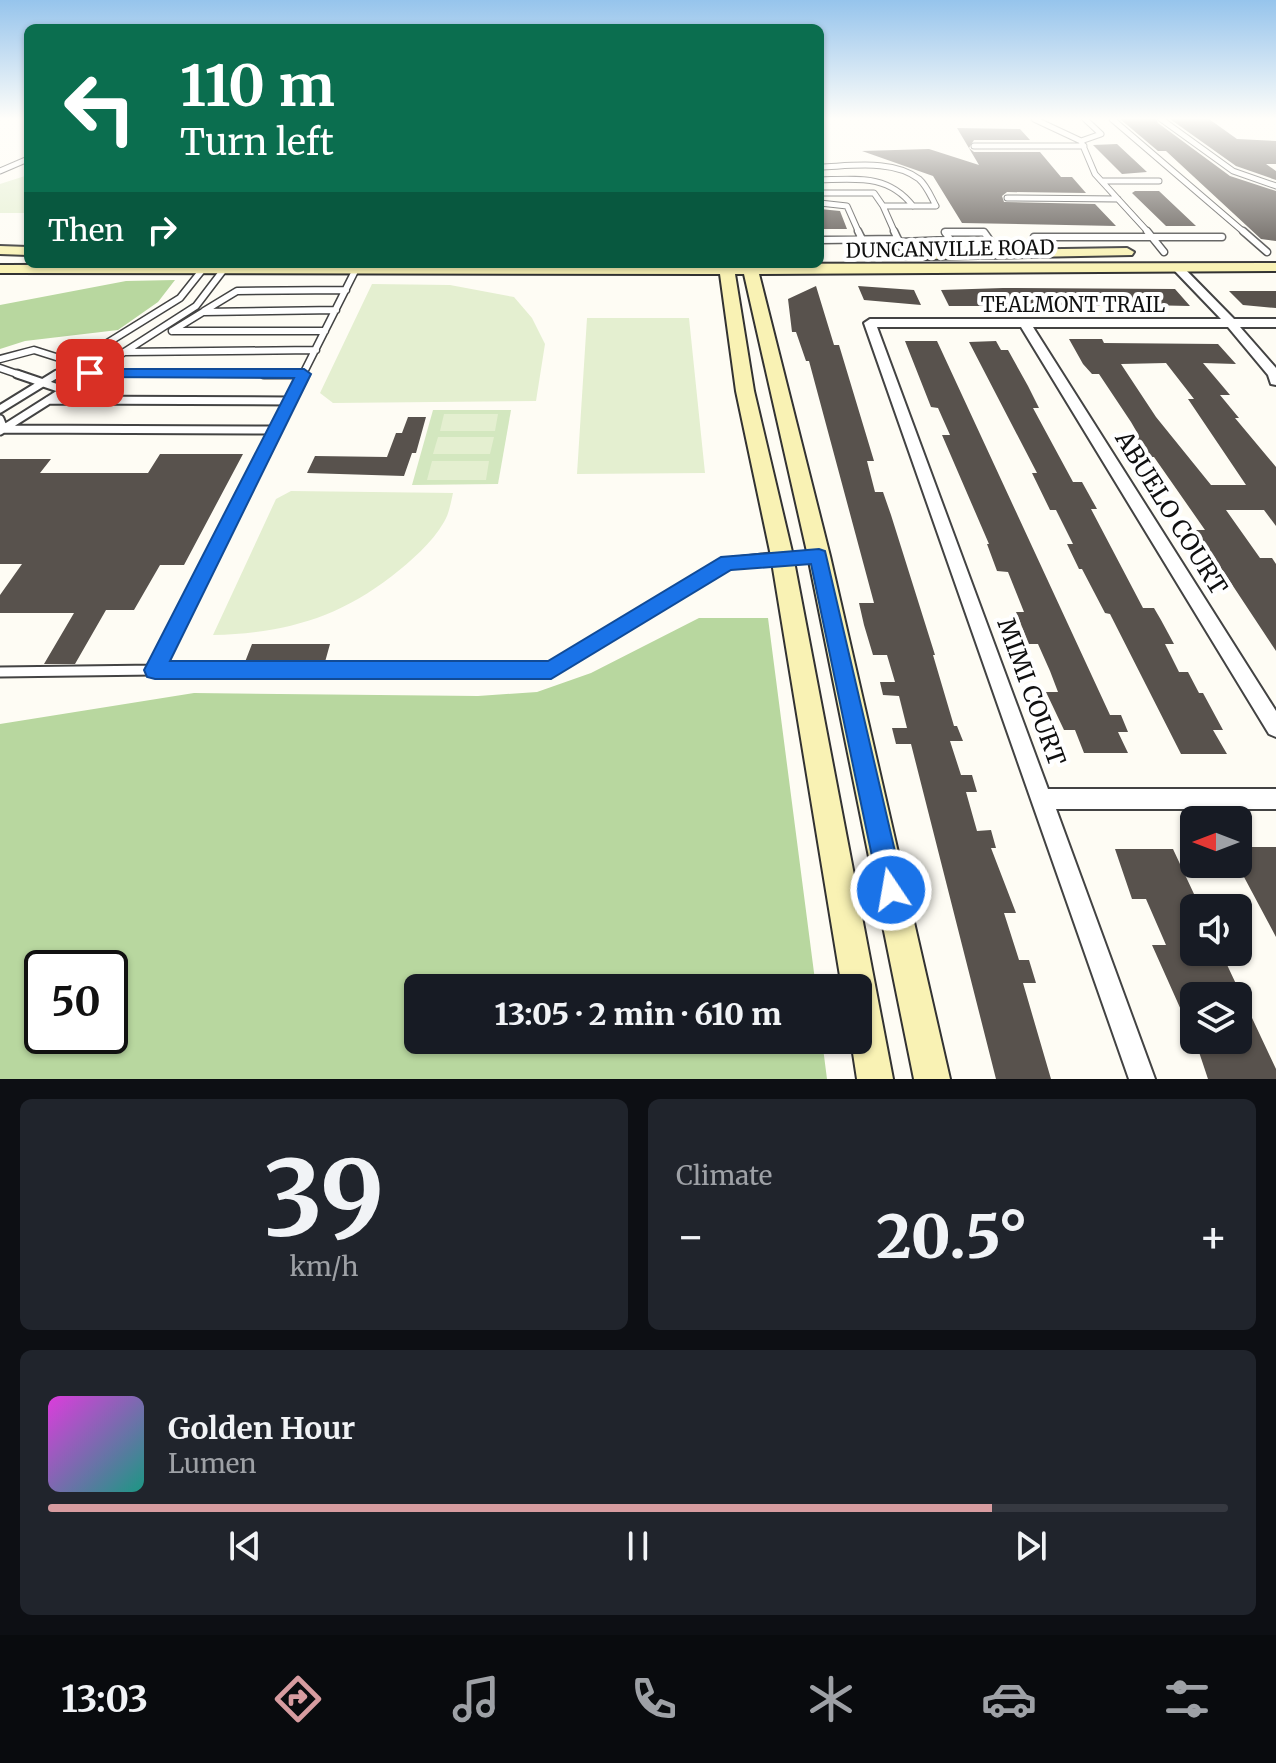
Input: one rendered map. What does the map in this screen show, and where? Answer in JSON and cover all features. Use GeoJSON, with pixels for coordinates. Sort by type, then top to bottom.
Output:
{"type":"FeatureCollection","features":[{"type":"Feature","properties":{"kind":"main road","name":"DUNCANVILLE ROAD"},"geometry":{"type":"LineString","coordinates":[[824,257],[901,246],[960,254],[1272,252]]}},
{"type":"Feature","properties":{"kind":"main road"},"geometry":{"type":"LineString","coordinates":[[0,250],[24,251]]}},
{"type":"Feature","properties":{"kind":"main road"},"geometry":{"type":"LineString","coordinates":[[1164,252],[1177,267]]}},
{"type":"Feature","properties":{"kind":"main road","name":"DUNCANVILLE ROAD"},"geometry":{"type":"LineString","coordinates":[[824,267],[1276,267]]}},
{"type":"Feature","properties":{"kind":"main road","name":"DUNCANVILLE ROAD"},"geometry":{"type":"LineString","coordinates":[[0,269],[68,268]]}},
{"type":"Feature","properties":{"kind":"main road","name":"DUNCANVILLE ROAD"},"geometry":{"type":"LineString","coordinates":[[313,268],[541,268]]}},
{"type":"Feature","properties":{"kind":"main road"},"geometry":{"type":"LineString","coordinates":[[726,268],[745,391],[782,556],[875,1079]]}},
{"type":"Feature","properties":{"kind":"main road"},"geometry":{"type":"LineString","coordinates":[[750,268],[819,556],[932,1079]]}},
{"type":"Feature","properties":{"kind":"main road"},"geometry":{"type":"LineString","coordinates":[[782,556],[819,556]]}},
{"type":"Feature","properties":{"kind":"street"},"geometry":{"type":"LineString","coordinates":[[1177,267],[1231,323],[1274,374],[1276,381]]}},
{"type":"Feature","properties":{"kind":"street","name":"TEALMONT TRAIL"},"geometry":{"type":"LineString","coordinates":[[870,323],[1276,323]]}},
{"type":"Feature","properties":{"kind":"street","name":"MIMI COURT"},"geometry":{"type":"LineString","coordinates":[[870,323],[1142,1079]]}},
{"type":"Feature","properties":{"kind":"street","name":"ABUELO COURT"},"geometry":{"type":"LineString","coordinates":[[1025,323],[1276,728]]}},
{"type":"Feature","properties":{"kind":"street"},"geometry":{"type":"LineString","coordinates":[[1041,799],[1276,799]]}},
{"type":"Feature","properties":{"kind":"lane"},"geometry":{"type":"LineString","coordinates":[[867,169],[874,193],[901,246]]}},
{"type":"Feature","properties":{"kind":"lane"},"geometry":{"type":"LineString","coordinates":[[883,206],[936,206],[921,180],[893,169]]}},
{"type":"Feature","properties":{"kind":"lane"},"geometry":{"type":"LineString","coordinates":[[1093,169],[1164,252]]}},
{"type":"Feature","properties":{"kind":"lane"},"geometry":{"type":"LineString","coordinates":[[1174,169],[1248,237],[1272,252]]}},
{"type":"Feature","properties":{"kind":"lane"},"geometry":{"type":"LineString","coordinates":[[1231,169],[1276,186]]}},
{"type":"Feature","properties":{"kind":"lane"},"geometry":{"type":"LineString","coordinates":[[824,180],[869,180],[895,184],[913,206]]}},
{"type":"Feature","properties":{"kind":"lane"},"geometry":{"type":"LineString","coordinates":[[1102,181],[1159,181]]}},
{"type":"Feature","properties":{"kind":"lane"},"geometry":{"type":"LineString","coordinates":[[824,193],[874,193]]}},
{"type":"Feature","properties":{"kind":"lane"},"geometry":{"type":"LineString","coordinates":[[1007,198],[1118,199]]}},
{"type":"Feature","properties":{"kind":"lane"},"geometry":{"type":"LineString","coordinates":[[824,203],[847,206],[862,239]]}},
{"type":"Feature","properties":{"kind":"lane"},"geometry":{"type":"LineString","coordinates":[[960,254],[945,232],[984,232],[999,253]]}},
{"type":"Feature","properties":{"kind":"lane"},"geometry":{"type":"LineString","coordinates":[[1034,237],[1222,237]]}},
{"type":"Feature","properties":{"kind":"lane"},"geometry":{"type":"LineString","coordinates":[[824,240],[862,239],[901,246],[950,240]]}},
{"type":"Feature","properties":{"kind":"lane"},"geometry":{"type":"LineString","coordinates":[[0,409],[180,298],[203,268]]}},
{"type":"Feature","properties":{"kind":"lane"},"geometry":{"type":"LineString","coordinates":[[2,430],[196,306],[224,268]]}},
{"type":"Feature","properties":{"kind":"lane"},"geometry":{"type":"LineString","coordinates":[[155,670],[356,269]]}},
{"type":"Feature","properties":{"kind":"lane"},"geometry":{"type":"LineString","coordinates":[[172,331],[237,291],[346,290]]}},
{"type":"Feature","properties":{"kind":"lane"},"geometry":{"type":"LineString","coordinates":[[203,312],[336,310]]}},
{"type":"Feature","properties":{"kind":"lane"},"geometry":{"type":"LineString","coordinates":[[159,329],[325,331]]}},
{"type":"Feature","properties":{"kind":"lane"},"geometry":{"type":"LineString","coordinates":[[0,359],[34,350],[75,363]]}},
{"type":"Feature","properties":{"kind":"lane"},"geometry":{"type":"LineString","coordinates":[[123,352],[316,350]]}},
{"type":"Feature","properties":{"kind":"lane"},"geometry":{"type":"LineString","coordinates":[[0,368],[64,390]]}},
{"type":"Feature","properties":{"kind":"lane"},"geometry":{"type":"LineString","coordinates":[[90,373],[304,374]]}},
{"type":"Feature","properties":{"kind":"lane"},"geometry":{"type":"LineString","coordinates":[[48,400],[290,401]]}},
{"type":"Feature","properties":{"kind":"lane"},"geometry":{"type":"LineString","coordinates":[[0,419],[2,430]]}},
{"type":"Feature","properties":{"kind":"lane"},"geometry":{"type":"LineString","coordinates":[[2,430],[275,430]]}},
{"type":"Feature","properties":{"kind":"lane"},"geometry":{"type":"LineString","coordinates":[[0,672],[551,670],[727,563],[782,556]]}},
{"type":"Feature","properties":{"kind":"green space"},"geometry":{"type":"Polygon","coordinates":[[[24,176],[24,213],[0,213],[0,184],[24,176]]]}},
{"type":"Feature","properties":{"kind":"green space"},"geometry":{"type":"Polygon","coordinates":[[[175,280],[158,302],[118,330],[25,341],[0,349],[0,305],[126,281],[175,280]]]}},
{"type":"Feature","properties":{"kind":"green space"},"geometry":{"type":"Polygon","coordinates":[[[372,284],[450,285],[514,297],[532,318],[545,344],[536,401],[333,403],[320,393],[372,284]]]}},
{"type":"Feature","properties":{"kind":"green space"},"geometry":{"type":"Polygon","coordinates":[[[587,318],[689,318],[705,473],[577,474],[587,318]]]}},
{"type":"Feature","properties":{"kind":"green space"},"geometry":{"type":"Polygon","coordinates":[[[433,410],[511,410],[498,484],[412,485],[433,410]]]}},
{"type":"Feature","properties":{"kind":"green space"},"geometry":{"type":"Polygon","coordinates":[[[444,414],[498,414],[495,431],[440,431],[444,414]]]}},
{"type":"Feature","properties":{"kind":"green space"},"geometry":{"type":"Polygon","coordinates":[[[438,437],[494,437],[490,454],[433,454],[438,437]]]}},
{"type":"Feature","properties":{"kind":"green space"},"geometry":{"type":"Polygon","coordinates":[[[432,461],[489,461],[486,480],[427,480],[432,461]]]}},
{"type":"Feature","properties":{"kind":"green space"},"geometry":{"type":"Polygon","coordinates":[[[291,491],[453,493],[446,519],[439,530],[414,558],[371,591],[308,621],[263,631],[213,635],[276,499],[291,491]]]}},
{"type":"Feature","properties":{"kind":"green space"},"geometry":{"type":"Polygon","coordinates":[[[699,618],[768,618],[814,974],[404,974],[404,1054],[824,1054],[827,1079],[0,1079],[0,724],[194,693],[478,696],[537,692],[591,673],[699,618]]]}},
{"type":"Feature","properties":{"kind":"building"},"geometry":{"type":"Polygon","coordinates":[[[914,169],[1055,169],[1061,177],[1072,177],[1086,193],[1007,192],[1002,196],[1004,202],[1095,204],[1116,226],[962,223],[933,176],[914,169]]]}},
{"type":"Feature","properties":{"kind":"building"},"geometry":{"type":"Polygon","coordinates":[[[1117,169],[1147,172],[1122,174],[1117,169]]]}},
{"type":"Feature","properties":{"kind":"building"},"geometry":{"type":"Polygon","coordinates":[[[1186,169],[1221,169],[1230,176],[1276,191],[1276,241],[1261,239],[1186,169]]]}},
{"type":"Feature","properties":{"kind":"building"},"geometry":{"type":"Polygon","coordinates":[[[1246,169],[1274,169],[1276,180],[1246,169]]]}},
{"type":"Feature","properties":{"kind":"building"},"geometry":{"type":"Polygon","coordinates":[[[1159,191],[1196,226],[1166,226],[1132,193],[1159,191]]]}},
{"type":"Feature","properties":{"kind":"building"},"geometry":{"type":"Polygon","coordinates":[[[824,209],[840,211],[847,229],[824,229],[824,209]]]}},
{"type":"Feature","properties":{"kind":"building"},"geometry":{"type":"Polygon","coordinates":[[[816,286],[834,345],[839,345],[874,461],[867,461],[875,492],[883,492],[935,655],[954,726],[957,726],[963,741],[950,741],[961,775],[972,775],[977,792],[966,792],[977,831],[991,830],[996,848],[991,848],[1016,913],[1004,913],[1019,960],[1029,960],[1036,983],[1023,983],[1051,1079],[996,1079],[911,744],[896,744],[892,728],[907,728],[899,696],[883,695],[880,682],[895,682],[887,655],[873,655],[864,625],[859,603],[874,603],[809,361],[806,361],[796,332],[792,332],[788,299],[816,286]]]}},
{"type":"Feature","properties":{"kind":"building"},"geometry":{"type":"Polygon","coordinates":[[[858,286],[914,290],[921,305],[864,300],[858,286]]]}},
{"type":"Feature","properties":{"kind":"building"},"geometry":{"type":"Polygon","coordinates":[[[1175,289],[1190,306],[949,306],[941,290],[1175,289]]]}},
{"type":"Feature","properties":{"kind":"building"},"geometry":{"type":"Polygon","coordinates":[[[1229,291],[1276,291],[1276,308],[1243,305],[1229,291]]]}},
{"type":"Feature","properties":{"kind":"building"},"geometry":{"type":"Polygon","coordinates":[[[1069,339],[1102,339],[1104,343],[1218,344],[1236,364],[1203,363],[1230,395],[1220,395],[1239,418],[1235,418],[1276,467],[1276,526],[1264,510],[1226,510],[1260,558],[1272,558],[1276,564],[1276,651],[1196,530],[1205,530],[1154,457],[1146,457],[1131,434],[1138,434],[1099,374],[1092,374],[1069,339]],[[1166,363],[1121,364],[1156,417],[1211,485],[1246,485],[1188,399],[1194,399],[1166,363]]]}},
{"type":"Feature","properties":{"kind":"building"},"geometry":{"type":"Polygon","coordinates":[[[905,341],[937,341],[1110,715],[1121,715],[1128,732],[1118,732],[1128,753],[1084,753],[1075,730],[1064,730],[1046,692],[1058,692],[1050,671],[1038,644],[1029,644],[1016,612],[1024,612],[1008,572],[997,571],[989,544],[942,435],[950,435],[938,408],[931,407],[905,341]]]}},
{"type":"Feature","properties":{"kind":"building"},"geometry":{"type":"Polygon","coordinates":[[[996,341],[1001,350],[1008,350],[1028,386],[1039,408],[1033,408],[1073,482],[1082,482],[1097,509],[1091,509],[1143,608],[1154,608],[1161,620],[1174,644],[1165,644],[1179,672],[1188,672],[1199,693],[1203,693],[1223,730],[1213,730],[1227,754],[1181,754],[1110,614],[1105,613],[1082,569],[1079,569],[1067,544],[1073,544],[1056,510],[1050,510],[1032,473],[1037,473],[969,342],[996,341]]]}},
{"type":"Feature","properties":{"kind":"building"},"geometry":{"type":"Polygon","coordinates":[[[408,417],[426,417],[416,453],[412,453],[404,476],[307,473],[315,456],[387,457],[396,433],[402,433],[408,417]]]}},
{"type":"Feature","properties":{"kind":"building"},"geometry":{"type":"Polygon","coordinates":[[[160,454],[243,454],[184,565],[160,565],[134,610],[106,610],[75,664],[44,664],[74,613],[0,613],[0,595],[22,564],[0,564],[0,459],[51,459],[40,473],[148,473],[160,454]]]}},
{"type":"Feature","properties":{"kind":"building"},"geometry":{"type":"Polygon","coordinates":[[[252,644],[330,644],[325,662],[245,662],[252,644]]]}},
{"type":"Feature","properties":{"kind":"building"},"geometry":{"type":"Polygon","coordinates":[[[1252,847],[1276,847],[1276,937],[1245,878],[1252,878],[1252,847]]]}},
{"type":"Feature","properties":{"kind":"building"},"geometry":{"type":"Polygon","coordinates":[[[1115,849],[1173,849],[1180,864],[1180,878],[1187,878],[1194,894],[1180,894],[1180,966],[1228,966],[1235,982],[1180,982],[1180,1008],[1152,945],[1166,945],[1146,899],[1132,899],[1115,849]]]}},
{"type":"Feature","properties":{"kind":"building"},"geometry":{"type":"Polygon","coordinates":[[[1252,1018],[1276,1069],[1276,1079],[1208,1079],[1200,1054],[1252,1054],[1252,1018]]]}},
{"type":"Feature","properties":{"kind":"route"},"geometry":{"type":"LineString","coordinates":[[90,373],[304,374],[155,670],[551,670],[727,563],[782,556],[819,556],[891,890]]}}]}
